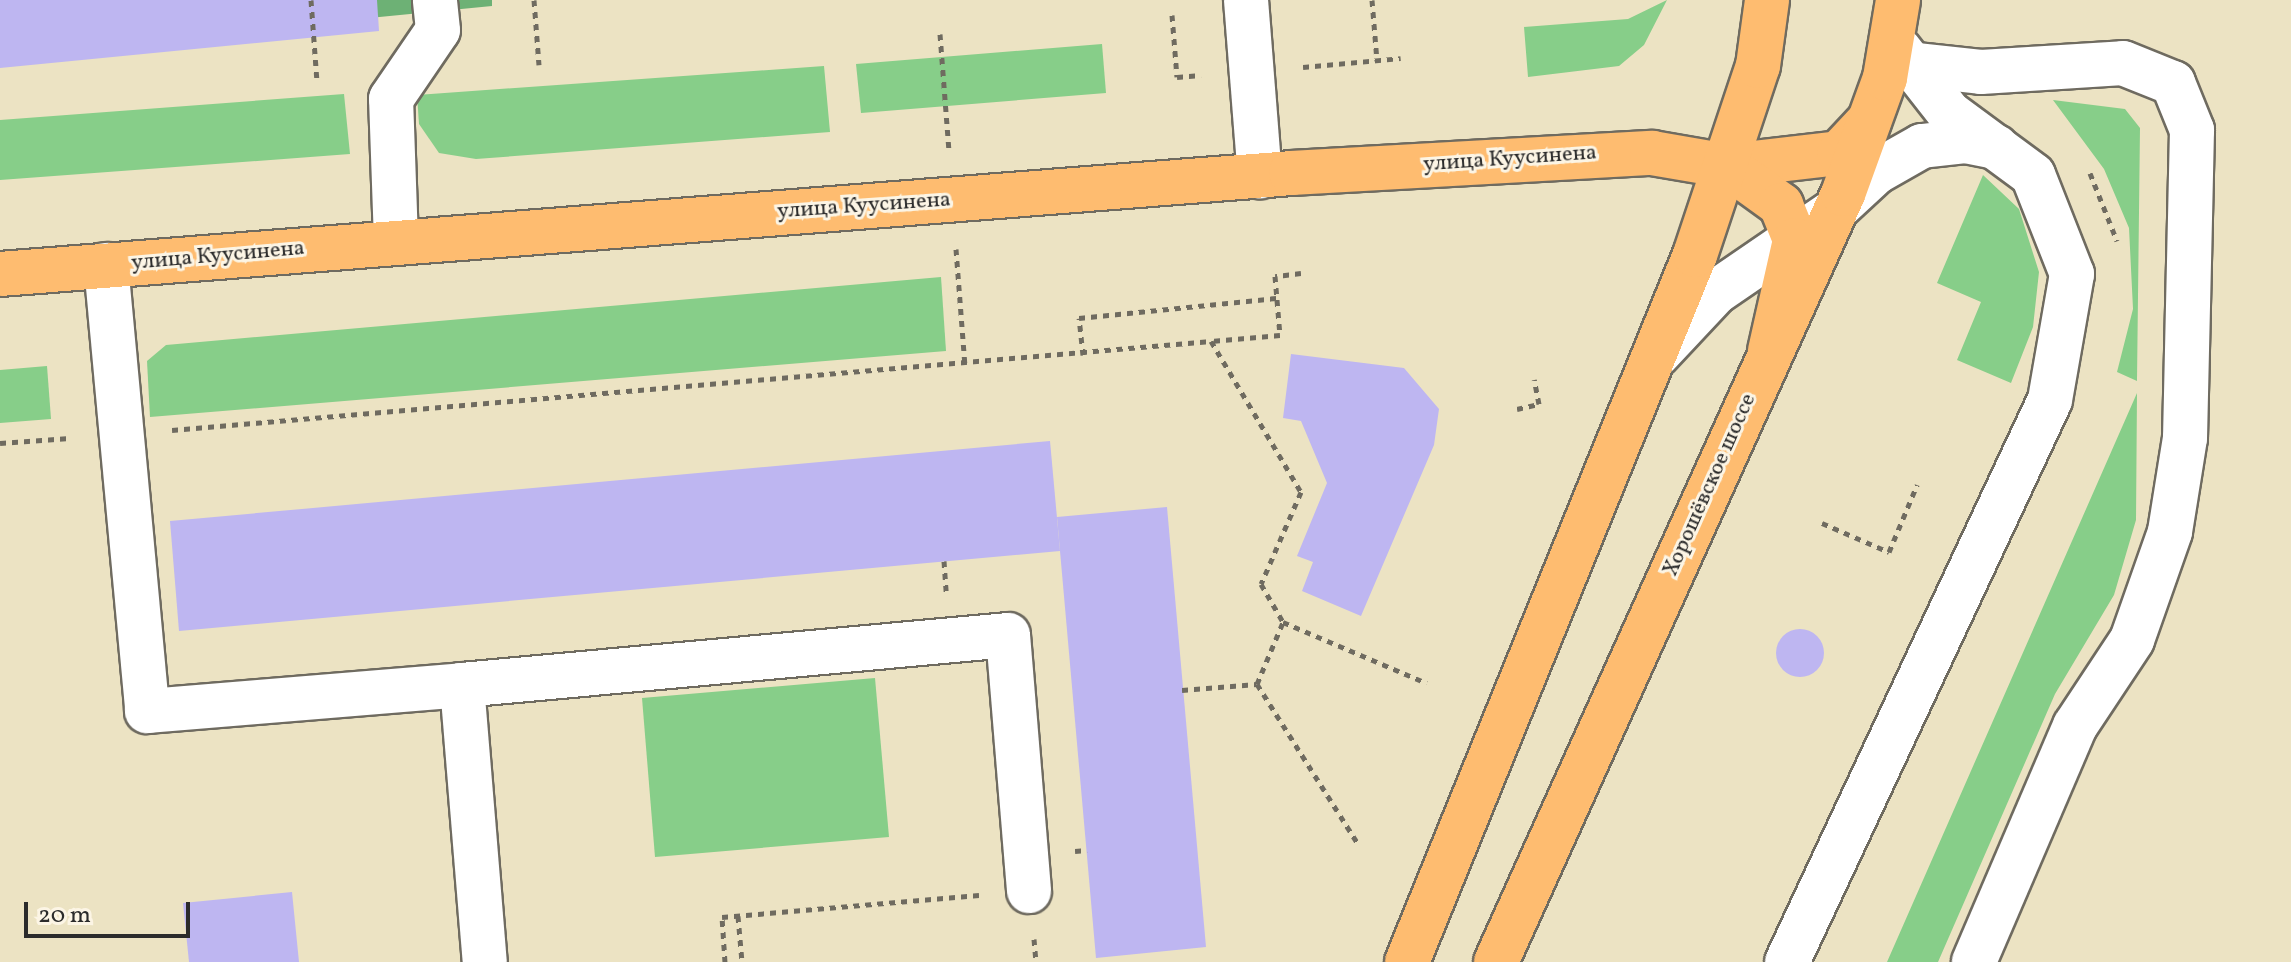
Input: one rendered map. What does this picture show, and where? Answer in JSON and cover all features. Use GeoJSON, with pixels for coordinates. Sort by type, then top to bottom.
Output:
{"type":"FeatureCollection","features":[{"type":"Feature","properties":{"kind":"main road"},"geometry":{"type":"LineString","coordinates":[[1407,962],[1648,371],[1727,166],[1758,66],[1767,0]]}},
{"type":"Feature","properties":{"kind":"main road","name":"Хорошёвское шоссе"},"geometry":{"type":"LineString","coordinates":[[1496,962],[1833,212],[1880,96],[1900,35]]}},
{"type":"Feature","properties":{"kind":"main road"},"geometry":{"type":"LineString","coordinates":[[1727,166],[1839,153],[1865,129],[1880,96]]}},
{"type":"Feature","properties":{"kind":"main road","name":"улица Куусинена"},"geometry":{"type":"LineString","coordinates":[[0,274],[396,241],[1596,153],[1727,166]]}},
{"type":"Feature","properties":{"kind":"main road"},"geometry":{"type":"LineString","coordinates":[[1727,166],[1769,190],[1795,240],[1770,351]]}},
{"type":"Feature","properties":{"kind":"lane"},"geometry":{"type":"LineString","coordinates":[[396,241],[391,99],[438,30],[435,0]]}},
{"type":"Feature","properties":{"kind":"lane"},"geometry":{"type":"LineString","coordinates":[[1246,0],[1260,176]]}},
{"type":"Feature","properties":{"kind":"lane"},"geometry":{"type":"LineString","coordinates":[[1787,962],[2050,400],[2072,274],[2033,175],[1949,113],[1900,35]]}},
{"type":"Feature","properties":{"kind":"lane"},"geometry":{"type":"LineString","coordinates":[[1900,35],[1981,72],[2123,63],[2173,83],[2192,130],[2185,438],[2170,532],[2132,640],[2075,726],[1974,962]]}},
{"type":"Feature","properties":{"kind":"lane"},"geometry":{"type":"LineString","coordinates":[[1648,371],[1684,320],[1833,212],[1876,172],[1922,146],[1965,141],[1999,148]]}},
{"type":"Feature","properties":{"kind":"lane"},"geometry":{"type":"LineString","coordinates":[[106,265],[147,711],[1008,635],[1029,891]]}},
{"type":"Feature","properties":{"kind":"lane"},"geometry":{"type":"LineString","coordinates":[[462,685],[485,962]]}},
{"type":"Feature","properties":{"kind":"path"},"geometry":{"type":"LineString","coordinates":[[311,0],[317,82]]}},
{"type":"Feature","properties":{"kind":"path"},"geometry":{"type":"LineString","coordinates":[[534,0],[539,65]]}},
{"type":"Feature","properties":{"kind":"path"},"geometry":{"type":"LineString","coordinates":[[1372,0],[1377,61]]}},
{"type":"Feature","properties":{"kind":"path"},"geometry":{"type":"LineString","coordinates":[[0,443],[1083,355],[1280,335],[1275,276],[1301,273]]}},
{"type":"Feature","properties":{"kind":"path"},"geometry":{"type":"LineString","coordinates":[[1083,355],[1079,318],[1277,298]]}},
{"type":"Feature","properties":{"kind":"path"},"geometry":{"type":"LineString","coordinates":[[1211,341],[1301,492],[1261,584],[1283,622],[1427,683]]}},
{"type":"Feature","properties":{"kind":"path"},"geometry":{"type":"LineString","coordinates":[[1517,409],[1539,404],[1534,379]]}},
{"type":"Feature","properties":{"kind":"path"},"geometry":{"type":"LineString","coordinates":[[1822,523],[1889,552],[1917,485]]}},
{"type":"Feature","properties":{"kind":"path"},"geometry":{"type":"LineString","coordinates":[[1257,684],[1283,622]]}},
{"type":"Feature","properties":{"kind":"path"},"geometry":{"type":"LineString","coordinates":[[1182,690],[1257,684]]}},
{"type":"Feature","properties":{"kind":"path"},"geometry":{"type":"LineString","coordinates":[[1257,684],[1357,842]]}},
{"type":"Feature","properties":{"kind":"path"},"geometry":{"type":"LineString","coordinates":[[725,962],[722,917],[1029,891]]}},
{"type":"Feature","properties":{"kind":"path"},"geometry":{"type":"LineString","coordinates":[[738,916],[742,962]]}},
{"type":"Feature","properties":{"kind":"green space"},"geometry":{"type":"Polygon","coordinates":[[[349,0],[492,0],[492,6],[359,19],[349,0]]]}},
{"type":"Feature","properties":{"kind":"green space"},"geometry":{"type":"Polygon","coordinates":[[[1667,0],[1644,45],[1619,66],[1528,77],[1524,27],[1628,19],[1667,0]]]}},
{"type":"Feature","properties":{"kind":"green space"},"geometry":{"type":"Polygon","coordinates":[[[1102,44],[1106,93],[861,113],[856,64],[1102,44]]]}},
{"type":"Feature","properties":{"kind":"green space"},"geometry":{"type":"Polygon","coordinates":[[[824,66],[830,132],[476,159],[439,153],[419,124],[417,95],[824,66]]]}},
{"type":"Feature","properties":{"kind":"green space"},"geometry":{"type":"Polygon","coordinates":[[[344,94],[350,154],[0,180],[0,120],[344,94]]]}},
{"type":"Feature","properties":{"kind":"green space"},"geometry":{"type":"Polygon","coordinates":[[[2053,100],[2125,109],[2140,128],[2137,381],[2117,372],[2133,309],[2129,228],[2104,169],[2053,100]]]}},
{"type":"Feature","properties":{"kind":"green space"},"geometry":{"type":"Polygon","coordinates":[[[1983,175],[2019,209],[2039,272],[2033,327],[2011,383],[1957,360],[1981,302],[1937,283],[1983,175]]]}},
{"type":"Feature","properties":{"kind":"green space"},"geometry":{"type":"Polygon","coordinates":[[[941,277],[946,351],[150,417],[147,361],[166,345],[941,277]]]}},
{"type":"Feature","properties":{"kind":"green space"},"geometry":{"type":"Polygon","coordinates":[[[47,366],[51,419],[0,423],[0,370],[47,366]]]}},
{"type":"Feature","properties":{"kind":"green space"},"geometry":{"type":"Polygon","coordinates":[[[2137,393],[2136,520],[2114,595],[2055,694],[1938,962],[1887,962],[2137,393]]]}},
{"type":"Feature","properties":{"kind":"green space"},"geometry":{"type":"Polygon","coordinates":[[[875,678],[889,837],[655,857],[642,698],[875,678]]]}},
{"type":"Feature","properties":{"kind":"building"},"geometry":{"type":"Polygon","coordinates":[[[0,0],[377,0],[379,31],[0,68],[0,0]]]}},
{"type":"Feature","properties":{"kind":"building"},"geometry":{"type":"Polygon","coordinates":[[[1291,354],[1404,368],[1439,409],[1434,445],[1361,616],[1302,591],[1313,562],[1297,556],[1327,483],[1301,421],[1283,418],[1291,354]]]}},
{"type":"Feature","properties":{"kind":"building"},"geometry":{"type":"Polygon","coordinates":[[[1050,441],[1060,551],[179,631],[170,521],[1050,441]]]}},
{"type":"Feature","properties":{"kind":"building"},"geometry":{"type":"Polygon","coordinates":[[[1167,507],[1206,947],[1096,958],[1057,517],[1167,507]]]}},
{"type":"Feature","properties":{"kind":"building"},"geometry":{"type":"Polygon","coordinates":[[[1800,629],[1817,636],[1824,653],[1817,670],[1800,677],[1783,670],[1776,653],[1783,636],[1800,629]]]}},
{"type":"Feature","properties":{"kind":"building"},"geometry":{"type":"Polygon","coordinates":[[[292,892],[299,962],[189,962],[183,903],[292,892]]]}}]}
